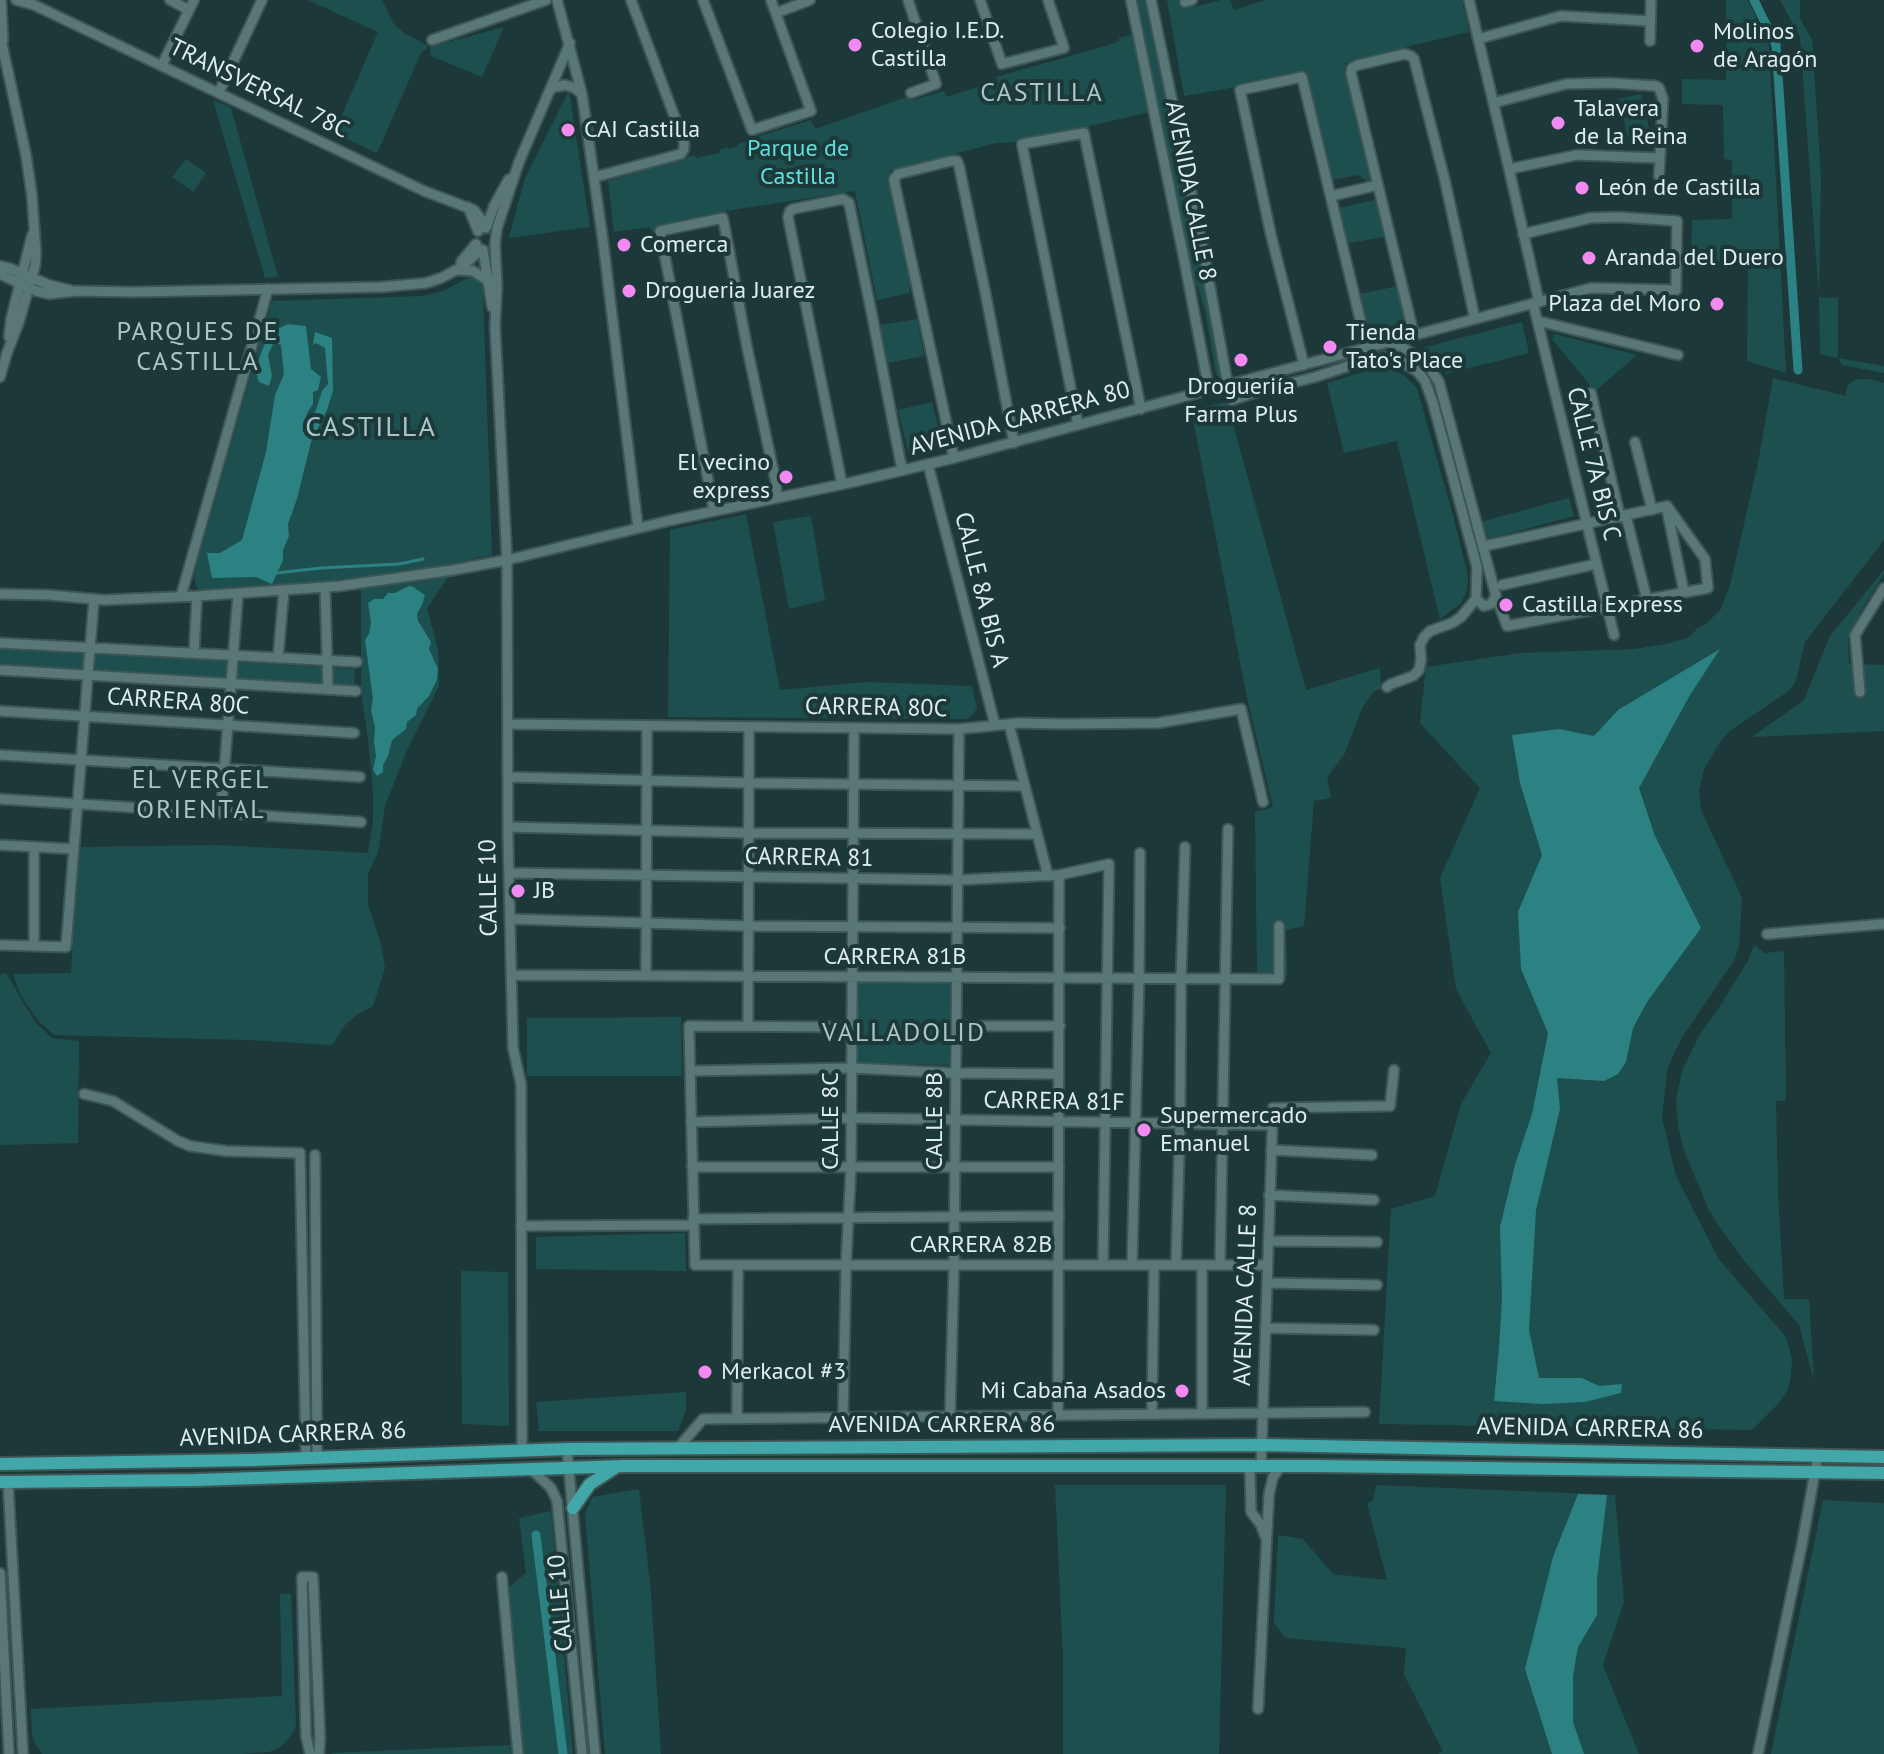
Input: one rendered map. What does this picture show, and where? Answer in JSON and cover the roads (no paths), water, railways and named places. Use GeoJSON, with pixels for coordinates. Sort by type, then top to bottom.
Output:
{"type":"FeatureCollection","features":[{"type":"Feature","properties":{"kind":"main road","name":"AVENIDA CARRERA 86"},"geometry":{"type":"LineString","coordinates":[[0,1464],[567,1449],[1262,1445],[1884,1457]]}},
{"type":"Feature","properties":{"kind":"main road","name":"AVENIDA CARRERA 86"},"geometry":{"type":"LineString","coordinates":[[4,1482],[196,1480],[618,1466],[1281,1466],[1884,1473]]}},
{"type":"Feature","properties":{"kind":"main road"},"geometry":{"type":"LineString","coordinates":[[573,1508],[590,1484],[618,1466]]}},
{"type":"Feature","properties":{"kind":"street"},"geometry":{"type":"LineString","coordinates":[[0,377],[11,319],[36,253],[29,170],[2,39],[1,0]]}},
{"type":"Feature","properties":{"kind":"street","name":"TRANSVERSAL 78C"},"geometry":{"type":"LineString","coordinates":[[16,0],[31,2],[424,191],[471,208]]}},
{"type":"Feature","properties":{"kind":"street"},"geometry":{"type":"LineString","coordinates":[[162,65],[191,5],[170,0]]}},
{"type":"Feature","properties":{"kind":"street"},"geometry":{"type":"LineString","coordinates":[[219,92],[262,0]]}},
{"type":"Feature","properties":{"kind":"street"},"geometry":{"type":"LineString","coordinates":[[432,40],[546,0]]}},
{"type":"Feature","properties":{"kind":"street"},"geometry":{"type":"LineString","coordinates":[[557,0],[582,94],[595,177],[638,528]]}},
{"type":"Feature","properties":{"kind":"street"},"geometry":{"type":"LineString","coordinates":[[595,177],[681,154],[684,149],[631,0]]}},
{"type":"Feature","properties":{"kind":"street"},"geometry":{"type":"LineString","coordinates":[[703,0],[752,130],[811,111],[771,0]]}},
{"type":"Feature","properties":{"kind":"street"},"geometry":{"type":"LineString","coordinates":[[776,13],[810,0]]}},
{"type":"Feature","properties":{"kind":"street"},"geometry":{"type":"LineString","coordinates":[[908,0],[936,84],[911,93]]}},
{"type":"Feature","properties":{"kind":"street"},"geometry":{"type":"LineString","coordinates":[[980,0],[1002,64],[1064,48],[1048,0]]}},
{"type":"Feature","properties":{"kind":"street","name":"AVENIDA CALLE 8"},"geometry":{"type":"LineString","coordinates":[[1131,0],[1209,390]]}},
{"type":"Feature","properties":{"kind":"street","name":"AVENIDA CALLE 8"},"geometry":{"type":"LineString","coordinates":[[1151,0],[1228,386]]}},
{"type":"Feature","properties":{"kind":"street","name":"CALLE 7A BIS C"},"geometry":{"type":"LineString","coordinates":[[1469,0],[1523,234],[1538,321],[1614,635]]}},
{"type":"Feature","properties":{"kind":"street"},"geometry":{"type":"LineString","coordinates":[[1650,41],[1651,0]]}},
{"type":"Feature","properties":{"kind":"street"},"geometry":{"type":"LineString","coordinates":[[1478,39],[1561,16],[1650,21]]}},
{"type":"Feature","properties":{"kind":"street"},"geometry":{"type":"LineString","coordinates":[[480,248],[475,237],[483,229],[519,162],[570,43]]}},
{"type":"Feature","properties":{"kind":"street"},"geometry":{"type":"LineString","coordinates":[[1414,335],[1351,73],[1352,68],[1358,65],[1405,54],[1414,59],[1475,319]]}},
{"type":"Feature","properties":{"kind":"street"},"geometry":{"type":"LineString","coordinates":[[1304,365],[1271,235],[1240,90],[1302,77],[1367,348]]}},
{"type":"Feature","properties":{"kind":"street"},"geometry":{"type":"LineString","coordinates":[[1493,103],[1566,84],[1610,83],[1659,88],[1663,99],[1659,176]]}},
{"type":"Feature","properties":{"kind":"street"},"geometry":{"type":"LineString","coordinates":[[550,90],[565,85],[582,94]]}},
{"type":"Feature","properties":{"kind":"street"},"geometry":{"type":"LineString","coordinates":[[1078,425],[1022,144],[1084,133],[1141,409]]}},
{"type":"Feature","properties":{"kind":"street"},"geometry":{"type":"LineString","coordinates":[[1509,169],[1577,155],[1660,158]]}},
{"type":"Feature","properties":{"kind":"street"},"geometry":{"type":"LineString","coordinates":[[954,458],[895,185],[894,179],[898,174],[957,161],[1014,443]]}},
{"type":"Feature","properties":{"kind":"street","name":"CALLE 10"},"geometry":{"type":"LineString","coordinates":[[519,162],[495,240],[495,326],[507,560],[513,1048],[521,1084],[522,1450]]}},
{"type":"Feature","properties":{"kind":"street"},"geometry":{"type":"LineString","coordinates":[[1331,196],[1378,185]]}},
{"type":"Feature","properties":{"kind":"street"},"geometry":{"type":"LineString","coordinates":[[842,484],[788,214],[793,209],[843,199],[847,201],[902,470]]}},
{"type":"Feature","properties":{"kind":"street"},"geometry":{"type":"LineString","coordinates":[[471,208],[494,206]]}},
{"type":"Feature","properties":{"kind":"street"},"geometry":{"type":"LineString","coordinates":[[471,208],[483,222],[483,229]]}},
{"type":"Feature","properties":{"kind":"street"},"geometry":{"type":"LineString","coordinates":[[714,511],[660,231],[723,218],[777,498]]}},
{"type":"Feature","properties":{"kind":"street","name":"AVENIDA CARRERA 80"},"geometry":{"type":"LineString","coordinates":[[0,594],[115,600],[238,594],[421,576],[507,560],[954,458],[1591,288],[1676,290],[1677,221],[1590,218],[1523,234]]}},
{"type":"Feature","properties":{"kind":"street"},"geometry":{"type":"LineString","coordinates":[[480,248],[488,250],[495,240],[492,231],[483,229]]}},
{"type":"Feature","properties":{"kind":"street"},"geometry":{"type":"LineString","coordinates":[[453,272],[480,248]]}},
{"type":"Feature","properties":{"kind":"street","name":"CALLE 10"},"geometry":{"type":"LineString","coordinates":[[480,248],[495,326]]}},
{"type":"Feature","properties":{"kind":"street"},"geometry":{"type":"LineString","coordinates":[[0,266],[9,268],[25,280]]}},
{"type":"Feature","properties":{"kind":"street"},"geometry":{"type":"LineString","coordinates":[[0,274],[77,291],[381,287],[426,283],[453,272],[473,271],[487,280]]}},
{"type":"Feature","properties":{"kind":"street"},"geometry":{"type":"LineString","coordinates":[[181,596],[268,289]]}},
{"type":"Feature","properties":{"kind":"street"},"geometry":{"type":"LineString","coordinates":[[1538,321],[1678,355]]}},
{"type":"Feature","properties":{"kind":"street"},"geometry":{"type":"LineString","coordinates":[[1388,342],[1426,362],[1439,382],[1496,596],[1507,626],[1708,588],[1705,559],[1667,506]]}},
{"type":"Feature","properties":{"kind":"street"},"geometry":{"type":"LineString","coordinates":[[1228,386],[1232,400],[1387,357],[1398,359],[1418,372],[1425,381],[1473,552],[1476,599],[1461,617],[1430,631],[1424,637],[1420,645],[1419,670],[1413,676],[1387,687]]}},
{"type":"Feature","properties":{"kind":"street"},"geometry":{"type":"LineString","coordinates":[[1245,381],[1256,392]]}},
{"type":"Feature","properties":{"kind":"street"},"geometry":{"type":"LineString","coordinates":[[1591,393],[1647,600]]}},
{"type":"Feature","properties":{"kind":"street"},"geometry":{"type":"LineString","coordinates":[[1635,442],[1652,510]]}},
{"type":"Feature","properties":{"kind":"street","name":"CALLE 8A BIS A"},"geometry":{"type":"LineString","coordinates":[[928,464],[995,725]]}},
{"type":"Feature","properties":{"kind":"street"},"geometry":{"type":"LineString","coordinates":[[1489,545],[1667,506]]}},
{"type":"Feature","properties":{"kind":"street"},"geometry":{"type":"LineString","coordinates":[[1667,506],[1684,592]]}},
{"type":"Feature","properties":{"kind":"street"},"geometry":{"type":"LineString","coordinates":[[1502,585],[1596,564]]}},
{"type":"Feature","properties":{"kind":"street"},"geometry":{"type":"LineString","coordinates":[[325,587],[328,689]]}},
{"type":"Feature","properties":{"kind":"street"},"geometry":{"type":"LineString","coordinates":[[1860,692],[1855,635],[1884,588]]}},
{"type":"Feature","properties":{"kind":"street"},"geometry":{"type":"LineString","coordinates":[[278,658],[284,590]]}},
{"type":"Feature","properties":{"kind":"street"},"geometry":{"type":"LineString","coordinates":[[221,813],[238,594]]}},
{"type":"Feature","properties":{"kind":"street"},"geometry":{"type":"LineString","coordinates":[[194,653],[197,596]]}},
{"type":"Feature","properties":{"kind":"street"},"geometry":{"type":"LineString","coordinates":[[1476,599],[1484,606],[1491,604],[1496,596]]}},
{"type":"Feature","properties":{"kind":"street"},"geometry":{"type":"LineString","coordinates":[[0,945],[66,947],[94,599]]}},
{"type":"Feature","properties":{"kind":"street"},"geometry":{"type":"LineString","coordinates":[[0,643],[357,662]]}},
{"type":"Feature","properties":{"kind":"street"},"geometry":{"type":"LineString","coordinates":[[0,670],[356,691]]}},
{"type":"Feature","properties":{"kind":"street","name":"CARRERA 80C"},"geometry":{"type":"LineString","coordinates":[[508,724],[959,729],[1009,724],[1158,723],[1241,709],[1263,802]]}},
{"type":"Feature","properties":{"kind":"street","name":"CARRERA 80C"},"geometry":{"type":"LineString","coordinates":[[0,711],[354,733]]}},
{"type":"Feature","properties":{"kind":"street"},"geometry":{"type":"LineString","coordinates":[[1009,724],[1048,876]]}},
{"type":"Feature","properties":{"kind":"street"},"geometry":{"type":"LineString","coordinates":[[646,975],[647,726]]}},
{"type":"Feature","properties":{"kind":"street"},"geometry":{"type":"LineString","coordinates":[[748,1026],[749,727]]}},
{"type":"Feature","properties":{"kind":"street","name":"CALLE 8C"},"geometry":{"type":"LineString","coordinates":[[843,1418],[851,1167],[854,728]]}},
{"type":"Feature","properties":{"kind":"street","name":"CALLE 8B"},"geometry":{"type":"LineString","coordinates":[[950,1417],[959,729]]}},
{"type":"Feature","properties":{"kind":"street"},"geometry":{"type":"LineString","coordinates":[[0,755],[360,777]]}},
{"type":"Feature","properties":{"kind":"street"},"geometry":{"type":"LineString","coordinates":[[508,777],[1025,786]]}},
{"type":"Feature","properties":{"kind":"street"},"geometry":{"type":"LineString","coordinates":[[0,799],[361,822]]}},
{"type":"Feature","properties":{"kind":"street"},"geometry":{"type":"LineString","coordinates":[[508,827],[749,833],[1037,834]]}},
{"type":"Feature","properties":{"kind":"street"},"geometry":{"type":"LineString","coordinates":[[1220,1265],[1228,829]]}},
{"type":"Feature","properties":{"kind":"street"},"geometry":{"type":"LineString","coordinates":[[0,845],[74,849]]}},
{"type":"Feature","properties":{"kind":"street"},"geometry":{"type":"LineString","coordinates":[[34,847],[34,946]]}},
{"type":"Feature","properties":{"kind":"street"},"geometry":{"type":"LineString","coordinates":[[1176,1265],[1185,847]]}},
{"type":"Feature","properties":{"kind":"street"},"geometry":{"type":"LineString","coordinates":[[1132,1265],[1140,853]]}},
{"type":"Feature","properties":{"kind":"street","name":"CARRERA 81"},"geometry":{"type":"LineString","coordinates":[[509,873],[957,880],[1059,875],[1109,864],[1107,978]]}},
{"type":"Feature","properties":{"kind":"street"},"geometry":{"type":"LineString","coordinates":[[1058,1415],[1059,875]]}},
{"type":"Feature","properties":{"kind":"street"},"geometry":{"type":"LineString","coordinates":[[510,919],[748,926],[1060,928]]}},
{"type":"Feature","properties":{"kind":"street"},"geometry":{"type":"LineString","coordinates":[[1767,934],[1884,924]]}},
{"type":"Feature","properties":{"kind":"street","name":"CARRERA 81B"},"geometry":{"type":"LineString","coordinates":[[511,975],[1279,979],[1279,926]]}},
{"type":"Feature","properties":{"kind":"street"},"geometry":{"type":"LineString","coordinates":[[1103,1265],[1107,978]]}},
{"type":"Feature","properties":{"kind":"street"},"geometry":{"type":"LineString","coordinates":[[694,1222],[689,1026],[852,1027]]}},
{"type":"Feature","properties":{"kind":"street"},"geometry":{"type":"LineString","coordinates":[[956,1026],[1060,1026]]}},
{"type":"Feature","properties":{"kind":"street"},"geometry":{"type":"LineString","coordinates":[[690,1071],[852,1068],[1059,1074]]}},
{"type":"Feature","properties":{"kind":"street"},"geometry":{"type":"LineString","coordinates":[[1271,1125],[1273,1108],[1390,1106],[1394,1070]]}},
{"type":"Feature","properties":{"kind":"street"},"geometry":{"type":"LineString","coordinates":[[84,1094],[113,1101],[190,1146],[215,1150],[300,1153],[312,1458]]}},
{"type":"Feature","properties":{"kind":"street","name":"CARRERA 81F"},"geometry":{"type":"LineString","coordinates":[[691,1122],[851,1118],[1271,1125]]}},
{"type":"Feature","properties":{"kind":"street","name":"AVENIDA CALLE 8"},"geometry":{"type":"LineString","coordinates":[[1261,1466],[1271,1125]]}},
{"type":"Feature","properties":{"kind":"street"},"geometry":{"type":"LineString","coordinates":[[1271,1150],[1372,1155]]}},
{"type":"Feature","properties":{"kind":"street"},"geometry":{"type":"LineString","coordinates":[[312,1458],[315,1155]]}},
{"type":"Feature","properties":{"kind":"street"},"geometry":{"type":"LineString","coordinates":[[692,1167],[1059,1167]]}},
{"type":"Feature","properties":{"kind":"street"},"geometry":{"type":"LineString","coordinates":[[1269,1195],[1374,1200]]}},
{"type":"Feature","properties":{"kind":"street"},"geometry":{"type":"LineString","coordinates":[[521,1226],[1059,1216]]}},
{"type":"Feature","properties":{"kind":"street","name":"CARRERA 82B"},"geometry":{"type":"LineString","coordinates":[[694,1222],[695,1265],[1267,1265]]}},
{"type":"Feature","properties":{"kind":"street"},"geometry":{"type":"LineString","coordinates":[[1268,1241],[1377,1242]]}},
{"type":"Feature","properties":{"kind":"street"},"geometry":{"type":"LineString","coordinates":[[737,1419],[738,1265]]}},
{"type":"Feature","properties":{"kind":"street"},"geometry":{"type":"LineString","coordinates":[[1152,1414],[1154,1265]]}},
{"type":"Feature","properties":{"kind":"street"},"geometry":{"type":"LineString","coordinates":[[1202,1265],[1202,1414]]}},
{"type":"Feature","properties":{"kind":"street"},"geometry":{"type":"LineString","coordinates":[[1267,1283],[1377,1285]]}},
{"type":"Feature","properties":{"kind":"street"},"geometry":{"type":"LineString","coordinates":[[1265,1328],[1374,1330]]}},
{"type":"Feature","properties":{"kind":"street"},"geometry":{"type":"LineString","coordinates":[[678,1448],[703,1419],[1365,1412]]}},
{"type":"Feature","properties":{"kind":"street","name":"CALLE 10"},"geometry":{"type":"LineString","coordinates":[[567,1449],[595,1754]]}},
{"type":"Feature","properties":{"kind":"street"},"geometry":{"type":"LineString","coordinates":[[1758,1754],[1818,1455]]}},
{"type":"Feature","properties":{"kind":"street"},"geometry":{"type":"LineString","coordinates":[[1246,1466],[1250,1473],[1250,1509],[1266,1539]]}},
{"type":"Feature","properties":{"kind":"street"},"geometry":{"type":"LineString","coordinates":[[1258,1709],[1269,1488],[1281,1466]]}},
{"type":"Feature","properties":{"kind":"street","name":"CALLE 10"},"geometry":{"type":"LineString","coordinates":[[531,1469],[551,1488],[557,1501],[582,1754]]}},
{"type":"Feature","properties":{"kind":"street"},"geometry":{"type":"LineString","coordinates":[[4,1482],[23,1754]]}},
{"type":"Feature","properties":{"kind":"street"},"geometry":{"type":"LineString","coordinates":[[0,1573],[9,1754]]}},
{"type":"Feature","properties":{"kind":"street"},"geometry":{"type":"LineString","coordinates":[[310,1754],[306,1736],[302,1577],[313,1577],[319,1754]]}},
{"type":"Feature","properties":{"kind":"street"},"geometry":{"type":"LineString","coordinates":[[502,1577],[518,1754]]}},
{"type":"Feature","properties":{"kind":"waterway"},"geometry":{"type":"LineString","coordinates":[[1754,0],[1776,45],[1798,370]]}},
{"type":"Feature","properties":{"kind":"waterway"},"geometry":{"type":"LineString","coordinates":[[276,573],[399,564],[423,559]]}},
{"type":"Feature","properties":{"kind":"waterway"},"geometry":{"type":"LineString","coordinates":[[536,1535],[563,1754]]}},
{"type":"Feature","properties":{"kind":"place","name":"Colegio I.E.D. Castilla"},"geometry":{"type":"Point","coordinates":[855,45]}},
{"type":"Feature","properties":{"kind":"place","name":"Molinos de Aragón"},"geometry":{"type":"Point","coordinates":[1697,46]}},
{"type":"Feature","properties":{"kind":"place","name":"Talavera de la Reina"},"geometry":{"type":"Point","coordinates":[1558,123]}},
{"type":"Feature","properties":{"kind":"place","name":"CAI Castilla"},"geometry":{"type":"Point","coordinates":[568,130]}},
{"type":"Feature","properties":{"kind":"place","name":"León de Castilla"},"geometry":{"type":"Point","coordinates":[1582,188]}},
{"type":"Feature","properties":{"kind":"place","name":"Comerca"},"geometry":{"type":"Point","coordinates":[624,245]}},
{"type":"Feature","properties":{"kind":"place","name":"Aranda del Duero"},"geometry":{"type":"Point","coordinates":[1589,258]}},
{"type":"Feature","properties":{"kind":"place","name":"Drogueria Juarez"},"geometry":{"type":"Point","coordinates":[629,291]}},
{"type":"Feature","properties":{"kind":"place","name":"Plaza del Moro"},"geometry":{"type":"Point","coordinates":[1717,304]}},
{"type":"Feature","properties":{"kind":"place","name":"Tienda Tato's Place"},"geometry":{"type":"Point","coordinates":[1330,347]}},
{"type":"Feature","properties":{"kind":"place","name":"Drogueriía Farma Plus"},"geometry":{"type":"Point","coordinates":[1241,360]}},
{"type":"Feature","properties":{"kind":"place","name":"El vecino express"},"geometry":{"type":"Point","coordinates":[786,477]}},
{"type":"Feature","properties":{"kind":"place","name":"Castilla Express"},"geometry":{"type":"Point","coordinates":[1506,605]}},
{"type":"Feature","properties":{"kind":"place","name":"JB"},"geometry":{"type":"Point","coordinates":[518,891]}},
{"type":"Feature","properties":{"kind":"place","name":"Supermercado Emanuel"},"geometry":{"type":"Point","coordinates":[1144,1130]}},
{"type":"Feature","properties":{"kind":"place","name":"Merkacol #3"},"geometry":{"type":"Point","coordinates":[705,1372]}},
{"type":"Feature","properties":{"kind":"place","name":"Mi Cabaña Asados"},"geometry":{"type":"Point","coordinates":[1182,1391]}},
{"type":"Feature","properties":{"kind":"district","name":"CASTILLA"},"geometry":{"type":"Point","coordinates":[1042,94]}},
{"type":"Feature","properties":{"kind":"district","name":"PARQUES DE CASTILLA"},"geometry":{"type":"Point","coordinates":[198,348]}},
{"type":"Feature","properties":{"kind":"district","name":"CASTILLA"},"geometry":{"type":"Point","coordinates":[371,428]}},
{"type":"Feature","properties":{"kind":"district","name":"EL VERGEL ORIENTAL"},"geometry":{"type":"Point","coordinates":[201,796]}},
{"type":"Feature","properties":{"kind":"district","name":"VALLADOLID"},"geometry":{"type":"Point","coordinates":[904,1034]}},
{"type":"Feature","properties":{"kind":"park label","name":"Parque de Castilla"},"geometry":{"type":"Point","coordinates":[798,163]}}]}
